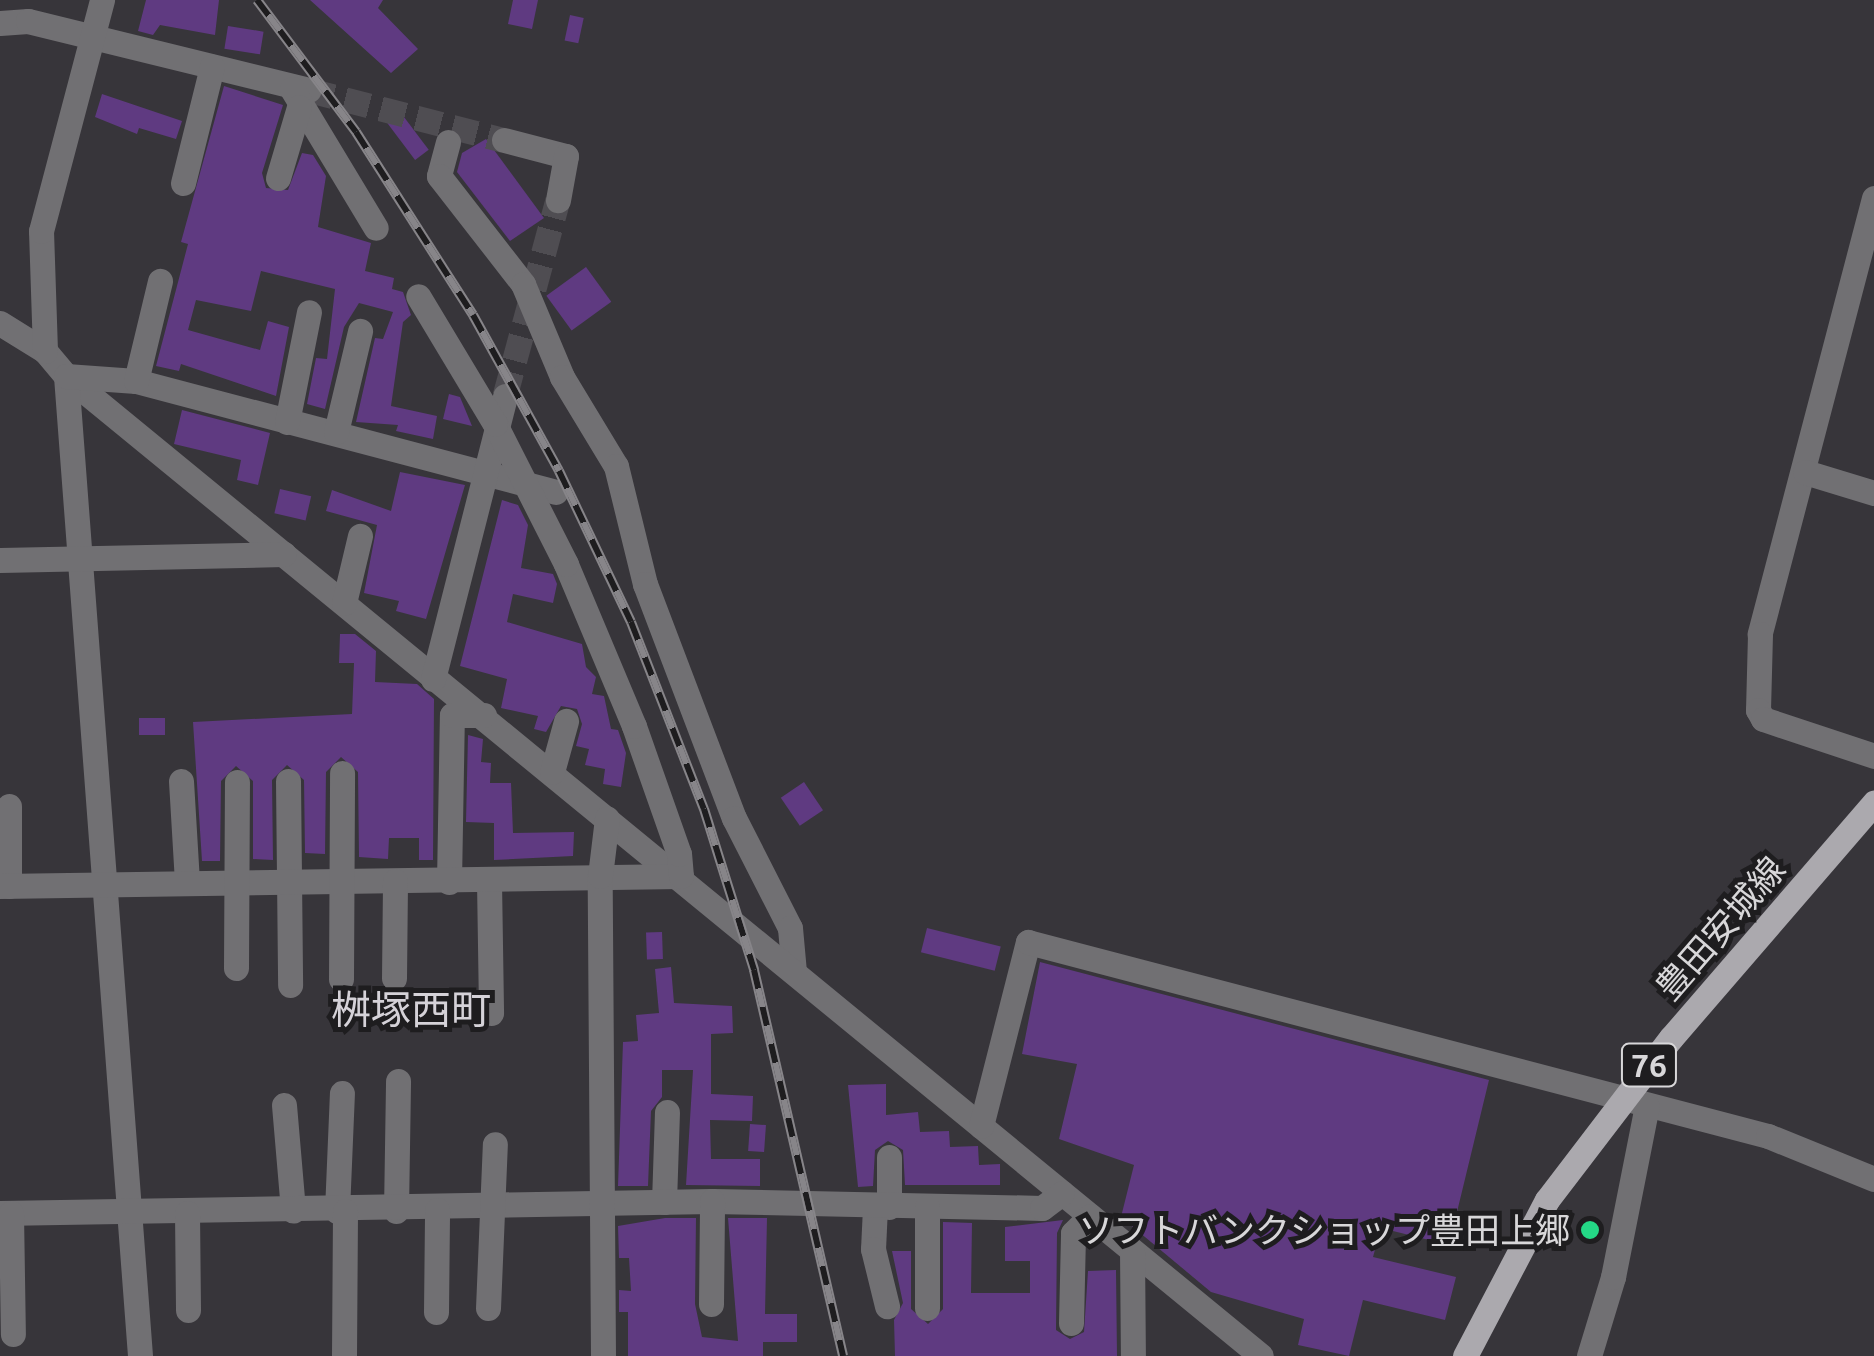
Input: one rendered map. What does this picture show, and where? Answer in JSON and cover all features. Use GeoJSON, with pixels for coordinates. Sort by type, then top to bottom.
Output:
{"type":"FeatureCollection","features":[{"type":"Feature","properties":{"kind":"main road","name":"豊田安城線"},"geometry":{"type":"LineString","coordinates":[[1465,1356],[1521,1240],[1622,1099],[1874,803]]}},
{"type":"Feature","properties":{"kind":"street"},"geometry":{"type":"LineString","coordinates":[[44,351],[40,231],[102,0]]}},
{"type":"Feature","properties":{"kind":"street"},"geometry":{"type":"LineString","coordinates":[[0,23],[28,21],[94,36],[300,95],[376,228]]}},
{"type":"Feature","properties":{"kind":"street"},"geometry":{"type":"LineString","coordinates":[[183,183],[212,67]]}},
{"type":"Feature","properties":{"kind":"street"},"geometry":{"type":"LineString","coordinates":[[278,178],[300,95]]}},
{"type":"Feature","properties":{"kind":"street"},"geometry":{"type":"LineString","coordinates":[[504,140],[566,156],[558,200]]}},
{"type":"Feature","properties":{"kind":"street"},"geometry":{"type":"LineString","coordinates":[[448,142],[439,176],[523,284],[562,377],[616,466],[645,584],[734,818],[790,928],[794,972]]}},
{"type":"Feature","properties":{"kind":"street"},"geometry":{"type":"LineString","coordinates":[[1874,198],[1760,634],[1758,710],[1763,719],[1874,756]]}},
{"type":"Feature","properties":{"kind":"street"},"geometry":{"type":"LineString","coordinates":[[136,381],[160,281]]}},
{"type":"Feature","properties":{"kind":"street"},"geometry":{"type":"LineString","coordinates":[[418,296],[495,424],[527,486],[634,726],[680,854],[681,876]]}},
{"type":"Feature","properties":{"kind":"street"},"geometry":{"type":"LineString","coordinates":[[287,422],[308,312]]}},
{"type":"Feature","properties":{"kind":"street"},"geometry":{"type":"LineString","coordinates":[[0,324],[44,351],[66,376],[433,679],[484,715],[681,876],[1261,1356]]}},
{"type":"Feature","properties":{"kind":"street"},"geometry":{"type":"LineString","coordinates":[[336,432],[360,331]]}},
{"type":"Feature","properties":{"kind":"street"},"geometry":{"type":"LineString","coordinates":[[66,376],[136,381],[556,492]]}},
{"type":"Feature","properties":{"kind":"street"},"geometry":{"type":"LineString","coordinates":[[66,376],[74,556],[105,885],[140,1356]]}},
{"type":"Feature","properties":{"kind":"street"},"geometry":{"type":"LineString","coordinates":[[433,679],[505,396]]}},
{"type":"Feature","properties":{"kind":"street"},"geometry":{"type":"LineString","coordinates":[[1805,472],[1874,493]]}},
{"type":"Feature","properties":{"kind":"street"},"geometry":{"type":"LineString","coordinates":[[344,603],[360,536]]}},
{"type":"Feature","properties":{"kind":"street"},"geometry":{"type":"LineString","coordinates":[[0,560],[284,554]]}},
{"type":"Feature","properties":{"kind":"street"},"geometry":{"type":"LineString","coordinates":[[449,882],[452,715],[484,715]]}},
{"type":"Feature","properties":{"kind":"street"},"geometry":{"type":"LineString","coordinates":[[552,772],[566,722]]}},
{"type":"Feature","properties":{"kind":"street"},"geometry":{"type":"LineString","coordinates":[[340,979],[342,773]]}},
{"type":"Feature","properties":{"kind":"street"},"geometry":{"type":"LineString","coordinates":[[181,781],[188,882]]}},
{"type":"Feature","properties":{"kind":"street"},"geometry":{"type":"LineString","coordinates":[[236,968],[237,782]]}},
{"type":"Feature","properties":{"kind":"street"},"geometry":{"type":"LineString","coordinates":[[288,782],[293,879],[290,985]]}},
{"type":"Feature","properties":{"kind":"street"},"geometry":{"type":"LineString","coordinates":[[9,806],[4,886],[681,876]]}},
{"type":"Feature","properties":{"kind":"street"},"geometry":{"type":"LineString","coordinates":[[603,1356],[610,1120],[600,876],[606,818]]}},
{"type":"Feature","properties":{"kind":"street"},"geometry":{"type":"LineString","coordinates":[[394,978],[395,881]]}},
{"type":"Feature","properties":{"kind":"street"},"geometry":{"type":"LineString","coordinates":[[489,881],[491,1013]]}},
{"type":"Feature","properties":{"kind":"street"},"geometry":{"type":"LineString","coordinates":[[981,1126],[1028,942],[1768,1136],[1874,1180]]}},
{"type":"Feature","properties":{"kind":"street"},"geometry":{"type":"LineString","coordinates":[[396,1211],[398,1082]]}},
{"type":"Feature","properties":{"kind":"street"},"geometry":{"type":"LineString","coordinates":[[342,1093],[344,1356]]}},
{"type":"Feature","properties":{"kind":"street"},"geometry":{"type":"LineString","coordinates":[[284,1105],[292,1211]]}},
{"type":"Feature","properties":{"kind":"street"},"geometry":{"type":"LineString","coordinates":[[1590,1356],[1614,1277],[1647,1106]]}},
{"type":"Feature","properties":{"kind":"street"},"geometry":{"type":"LineString","coordinates":[[664,1202],[667,1112]]}},
{"type":"Feature","properties":{"kind":"street"},"geometry":{"type":"LineString","coordinates":[[488,1308],[495,1144]]}},
{"type":"Feature","properties":{"kind":"street"},"geometry":{"type":"LineString","coordinates":[[887,1306],[873,1250],[889,1157]]}},
{"type":"Feature","properties":{"kind":"street"},"geometry":{"type":"LineString","coordinates":[[13,1334],[5,1213],[396,1211],[490,1204],[712,1201],[1042,1208],[1062,1193]]}},
{"type":"Feature","properties":{"kind":"street"},"geometry":{"type":"LineString","coordinates":[[711,1304],[712,1201]]}},
{"type":"Feature","properties":{"kind":"street"},"geometry":{"type":"LineString","coordinates":[[927,1207],[927,1308]]}},
{"type":"Feature","properties":{"kind":"street"},"geometry":{"type":"LineString","coordinates":[[436,1312],[437,1210]]}},
{"type":"Feature","properties":{"kind":"street"},"geometry":{"type":"LineString","coordinates":[[187,1212],[188,1310]]}},
{"type":"Feature","properties":{"kind":"street"},"geometry":{"type":"LineString","coordinates":[[1071,1323],[1073,1232],[1090,1216]]}},
{"type":"Feature","properties":{"kind":"street"},"geometry":{"type":"LineString","coordinates":[[1132,1250],[1133,1356]]}},
{"type":"Feature","properties":{"kind":"building"},"geometry":{"type":"Polygon","coordinates":[[[146,0],[219,0],[215,35],[160,25],[153,35],[138,31],[146,0]]]}},
{"type":"Feature","properties":{"kind":"building"},"geometry":{"type":"Polygon","coordinates":[[[310,0],[383,0],[378,8],[418,49],[391,73],[310,0]]]}},
{"type":"Feature","properties":{"kind":"building"},"geometry":{"type":"Polygon","coordinates":[[[513,0],[538,0],[532,29],[508,24],[513,0]]]}},
{"type":"Feature","properties":{"kind":"building"},"geometry":{"type":"Polygon","coordinates":[[[570,15],[584,18],[578,43],[565,40],[570,15]]]}},
{"type":"Feature","properties":{"kind":"building"},"geometry":{"type":"Polygon","coordinates":[[[228,26],[264,32],[260,54],[224,49],[228,26]]]}},
{"type":"Feature","properties":{"kind":"building"},"geometry":{"type":"Polygon","coordinates":[[[224,86],[283,105],[262,173],[266,188],[288,190],[302,153],[313,155],[326,176],[318,227],[371,243],[365,271],[394,278],[392,289],[403,292],[411,315],[403,322],[391,406],[437,416],[433,439],[396,431],[398,425],[356,422],[375,338],[383,339],[393,312],[359,303],[344,327],[325,409],[307,404],[316,358],[327,359],[335,289],[261,271],[251,311],[196,300],[188,330],[260,350],[268,321],[289,327],[276,396],[181,364],[179,371],[156,366],[188,244],[181,242],[224,86]]]}},
{"type":"Feature","properties":{"kind":"building"},"geometry":{"type":"Polygon","coordinates":[[[102,94],[182,121],[176,139],[139,128],[137,134],[95,117],[102,94]]]}},
{"type":"Feature","properties":{"kind":"building"},"geometry":{"type":"Polygon","coordinates":[[[401,113],[429,150],[415,160],[387,123],[401,113]]]}},
{"type":"Feature","properties":{"kind":"building"},"geometry":{"type":"Polygon","coordinates":[[[486,139],[544,218],[510,241],[457,172],[462,153],[486,139]]]}},
{"type":"Feature","properties":{"kind":"building"},"geometry":{"type":"Polygon","coordinates":[[[586,267],[611,302],[572,331],[546,296],[586,267]]]}},
{"type":"Feature","properties":{"kind":"building"},"geometry":{"type":"Polygon","coordinates":[[[449,394],[460,397],[472,426],[443,419],[449,394]]]}},
{"type":"Feature","properties":{"kind":"building"},"geometry":{"type":"Polygon","coordinates":[[[182,410],[270,433],[258,485],[237,480],[241,460],[174,444],[182,410]]]}},
{"type":"Feature","properties":{"kind":"building"},"geometry":{"type":"Polygon","coordinates":[[[400,472],[465,485],[426,619],[396,611],[399,601],[364,593],[377,525],[326,511],[332,490],[391,511],[400,472]]]}},
{"type":"Feature","properties":{"kind":"building"},"geometry":{"type":"Polygon","coordinates":[[[280,489],[311,496],[306,521],[274,513],[280,489]]]}},
{"type":"Feature","properties":{"kind":"building"},"geometry":{"type":"Polygon","coordinates":[[[502,500],[518,505],[528,525],[521,568],[553,574],[557,584],[553,603],[513,594],[507,622],[582,644],[586,667],[596,677],[592,694],[604,696],[611,729],[618,730],[626,753],[621,787],[603,784],[605,769],[585,765],[589,749],[576,746],[582,724],[577,709],[561,706],[546,732],[534,729],[538,716],[501,708],[507,679],[460,666],[502,500]]]}},
{"type":"Feature","properties":{"kind":"building"},"geometry":{"type":"Polygon","coordinates":[[[340,634],[355,634],[376,651],[375,682],[417,684],[434,699],[433,860],[419,860],[419,838],[389,838],[388,859],[359,857],[358,772],[341,757],[326,772],[325,854],[305,853],[304,780],[287,765],[272,780],[273,860],[253,859],[253,781],[236,766],[221,781],[220,861],[202,861],[193,722],[352,714],[354,663],[339,663],[340,634]]]}},
{"type":"Feature","properties":{"kind":"building"},"geometry":{"type":"Polygon","coordinates":[[[139,718],[165,718],[165,735],[139,735],[139,718]]]}},
{"type":"Feature","properties":{"kind":"building"},"geometry":{"type":"Polygon","coordinates":[[[468,735],[483,739],[481,762],[491,763],[490,783],[511,783],[513,833],[574,832],[573,856],[494,860],[494,823],[466,822],[468,735]]]}},
{"type":"Feature","properties":{"kind":"building"},"geometry":{"type":"Polygon","coordinates":[[[804,782],[823,810],[800,826],[781,798],[804,782]]]}},
{"type":"Feature","properties":{"kind":"building"},"geometry":{"type":"Polygon","coordinates":[[[927,928],[1001,946],[995,971],[921,952],[927,928]]]}},
{"type":"Feature","properties":{"kind":"building"},"geometry":{"type":"Polygon","coordinates":[[[662,932],[663,959],[647,960],[646,933],[662,932]]]}},
{"type":"Feature","properties":{"kind":"building"},"geometry":{"type":"Polygon","coordinates":[[[1040,962],[1489,1080],[1449,1245],[1381,1228],[1373,1257],[1456,1277],[1445,1320],[1363,1300],[1349,1356],[1298,1345],[1304,1319],[1211,1292],[1121,1217],[1134,1165],[1059,1139],[1077,1064],[1022,1054],[1040,962]]]}},
{"type":"Feature","properties":{"kind":"building"},"geometry":{"type":"Polygon","coordinates":[[[671,967],[674,1003],[732,1006],[733,1033],[711,1034],[711,1094],[753,1096],[752,1121],[710,1120],[711,1159],[760,1159],[760,1186],[686,1185],[693,1070],[662,1070],[662,1097],[651,1111],[648,1186],[618,1186],[623,1042],[638,1041],[636,1015],[659,1013],[655,969],[671,967]]]}},
{"type":"Feature","properties":{"kind":"building"},"geometry":{"type":"Polygon","coordinates":[[[886,1084],[886,1115],[918,1112],[920,1132],[949,1131],[950,1147],[978,1146],[979,1165],[1000,1164],[1000,1185],[905,1185],[903,1150],[888,1141],[875,1150],[873,1186],[858,1187],[848,1085],[886,1084]]]}},
{"type":"Feature","properties":{"kind":"building"},"geometry":{"type":"Polygon","coordinates":[[[750,1124],[766,1125],[764,1152],[748,1151],[750,1124]]]}},
{"type":"Feature","properties":{"kind":"building"},"geometry":{"type":"Polygon","coordinates":[[[665,1218],[696,1218],[695,1304],[702,1337],[738,1341],[728,1218],[767,1218],[765,1314],[797,1314],[797,1342],[763,1342],[763,1356],[628,1356],[628,1312],[619,1312],[619,1290],[631,1291],[629,1258],[619,1258],[618,1226],[665,1218]]]}},
{"type":"Feature","properties":{"kind":"building"},"geometry":{"type":"Polygon","coordinates":[[[1063,1220],[1057,1233],[1056,1330],[1070,1339],[1084,1332],[1088,1271],[1116,1270],[1117,1356],[895,1356],[894,1320],[903,1303],[892,1251],[911,1251],[911,1309],[928,1324],[943,1309],[943,1222],[972,1223],[971,1293],[1030,1293],[1030,1261],[1005,1261],[1005,1227],[1063,1220]]]}},
{"type":"Feature","properties":{"kind":"tunnel"},"geometry":{"type":"LineString","coordinates":[[309,90],[504,140]]}},
{"type":"Feature","properties":{"kind":"tunnel"},"geometry":{"type":"LineString","coordinates":[[505,396],[558,200]]}},
{"type":"Feature","properties":{"kind":"railway"},"geometry":{"type":"LineString","coordinates":[[257,0],[356,132],[473,315],[559,471],[631,622],[704,809],[754,970],[843,1356]]}},
{"type":"Feature","properties":{"kind":"place","name":"ソフトバンクショップ豊田上郷"},"geometry":{"type":"Point","coordinates":[1590,1230]}},
{"type":"Feature","properties":{"kind":"district","name":"桝塚西町"},"geometry":{"type":"Point","coordinates":[411,1010]}}]}
